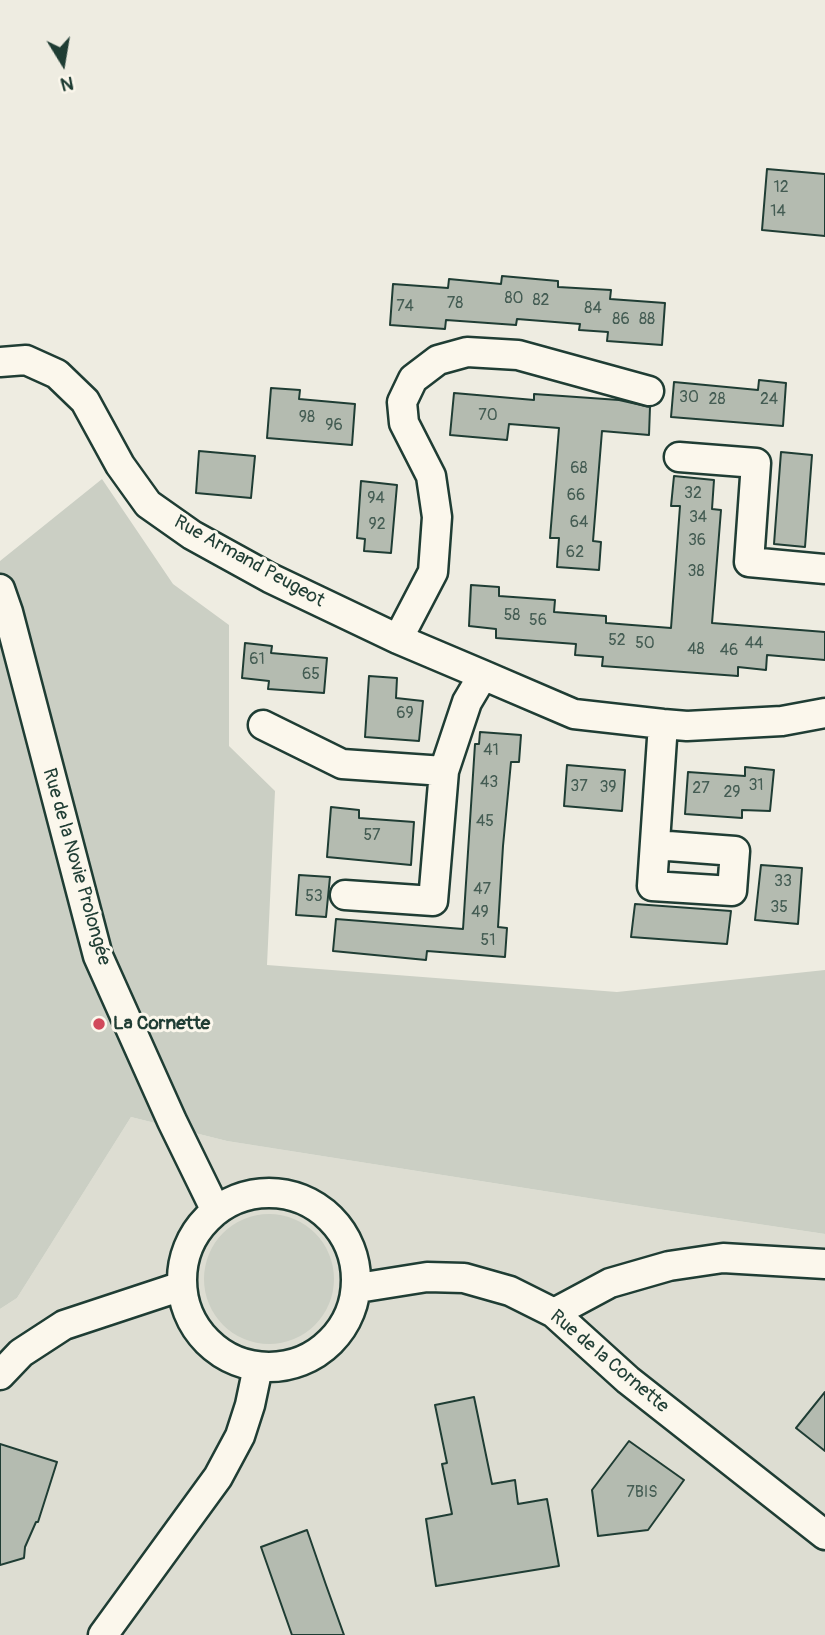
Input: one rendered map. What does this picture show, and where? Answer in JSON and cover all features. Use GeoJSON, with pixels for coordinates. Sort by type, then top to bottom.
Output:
{"type":"FeatureCollection","features":[{"type":"Feature","properties":{"kind":"street"},"geometry":{"type":"LineString","coordinates":[[398,639],[433,572],[437,517],[431,475],[404,424],[402,402],[414,379],[438,360],[467,352],[518,355],[649,391]]}},
{"type":"Feature","properties":{"kind":"street","name":"Rue Armand Peugeot"},"geometry":{"type":"LineString","coordinates":[[0,362],[26,360],[57,374],[85,401],[120,465],[148,504],[192,536],[270,578],[483,676],[574,714],[663,724],[687,726],[782,721],[825,713]]}},
{"type":"Feature","properties":{"kind":"street"},"geometry":{"type":"LineString","coordinates":[[679,457],[756,463],[749,562],[825,569]]}},
{"type":"Feature","properties":{"kind":"street","name":"Rue de la Novie Prolongée"},"geometry":{"type":"LineString","coordinates":[[0,590],[98,956],[172,1121],[216,1211]]}},
{"type":"Feature","properties":{"kind":"street"},"geometry":{"type":"LineString","coordinates":[[345,895],[433,901],[444,771],[467,702],[483,676]]}},
{"type":"Feature","properties":{"kind":"street"},"geometry":{"type":"LineString","coordinates":[[655,845],[663,724]]}},
{"type":"Feature","properties":{"kind":"street"},"geometry":{"type":"LineString","coordinates":[[263,725],[342,764],[444,771]]}},
{"type":"Feature","properties":{"kind":"street"},"geometry":{"type":"LineString","coordinates":[[274,1193],[301,1199],[325,1213],[343,1233],[354,1258],[358,1288],[350,1313],[335,1338],[313,1356],[286,1366],[258,1367],[229,1358],[205,1340],[189,1315],[182,1286],[183,1262],[191,1241],[204,1222],[216,1211],[247,1196],[274,1193]]}},
{"type":"Feature","properties":{"kind":"street"},"geometry":{"type":"LineString","coordinates":[[554,1313],[610,1283],[669,1266],[723,1258],[825,1264]]}},
{"type":"Feature","properties":{"kind":"street","name":"Rue de la Cornette"},"geometry":{"type":"LineString","coordinates":[[358,1288],[427,1277],[464,1278],[510,1291],[554,1313],[628,1380],[825,1535]]}},
{"type":"Feature","properties":{"kind":"street"},"geometry":{"type":"LineString","coordinates":[[0,1375],[21,1353],[64,1325],[182,1286]]}},
{"type":"Feature","properties":{"kind":"street"},"geometry":{"type":"LineString","coordinates":[[103,1635],[218,1477],[240,1436],[258,1367]]}},
{"type":"Feature","properties":{"kind":"shaded area"},"geometry":{"type":"Polygon","coordinates":[[[102,479],[173,584],[229,625],[229,746],[275,791],[267,965],[617,992],[825,970],[825,1234],[227,1141],[131,1117],[17,1298],[0,1309],[0,561],[102,479]]]}},
{"type":"Feature","properties":{"kind":"shaded area"},"geometry":{"type":"Polygon","coordinates":[[[131,1117],[227,1141],[825,1234],[825,1635],[0,1635],[0,1309],[17,1298],[131,1117]]]}},
{"type":"Feature","properties":{"kind":"shaded area"},"geometry":{"type":"Polygon","coordinates":[[[269,1214],[294,1219],[315,1233],[329,1254],[334,1279],[329,1304],[315,1325],[294,1339],[269,1344],[244,1339],[223,1325],[209,1304],[204,1279],[209,1254],[223,1233],[244,1219],[269,1214]]]}},
{"type":"Feature","properties":{"kind":"building"},"geometry":{"type":"Polygon","coordinates":[[[767,169],[825,174],[825,236],[762,230],[767,169]]]}},
{"type":"Feature","properties":{"kind":"building"},"geometry":{"type":"Polygon","coordinates":[[[502,276],[558,281],[558,287],[611,290],[610,299],[665,303],[662,345],[607,341],[608,332],[579,330],[580,324],[517,319],[516,325],[446,320],[445,329],[390,325],[393,284],[448,288],[449,279],[501,284],[502,276]]]}},
{"type":"Feature","properties":{"kind":"building"},"geometry":{"type":"Polygon","coordinates":[[[759,380],[786,383],[783,426],[671,417],[674,382],[758,390],[759,380]]]}},
{"type":"Feature","properties":{"kind":"building"},"geometry":{"type":"Polygon","coordinates":[[[271,388],[300,390],[299,399],[355,404],[352,445],[267,438],[271,388]]]}},
{"type":"Feature","properties":{"kind":"building"},"geometry":{"type":"Polygon","coordinates":[[[454,393],[534,400],[534,394],[619,400],[650,407],[649,435],[602,431],[593,541],[601,542],[599,570],[557,567],[559,538],[550,538],[559,428],[509,424],[507,440],[450,435],[454,393]]]}},
{"type":"Feature","properties":{"kind":"building"},"geometry":{"type":"Polygon","coordinates":[[[199,451],[255,456],[251,498],[196,493],[199,451]]]}},
{"type":"Feature","properties":{"kind":"building"},"geometry":{"type":"Polygon","coordinates":[[[781,452],[812,455],[805,547],[774,544],[781,452]]]}},
{"type":"Feature","properties":{"kind":"building"},"geometry":{"type":"Polygon","coordinates":[[[674,476],[714,480],[712,509],[721,510],[712,623],[825,632],[825,660],[767,655],[766,670],[738,667],[738,676],[602,666],[603,657],[575,655],[576,644],[496,638],[496,629],[469,626],[471,585],[499,587],[499,596],[555,600],[554,612],[606,616],[606,623],[671,628],[680,506],[671,506],[674,476]]]}},
{"type":"Feature","properties":{"kind":"building"},"geometry":{"type":"Polygon","coordinates":[[[361,481],[397,485],[391,553],[364,551],[365,539],[357,538],[361,481]]]}},
{"type":"Feature","properties":{"kind":"building"},"geometry":{"type":"Polygon","coordinates":[[[245,643],[272,646],[271,653],[327,658],[324,693],[268,689],[269,681],[242,678],[245,643]]]}},
{"type":"Feature","properties":{"kind":"building"},"geometry":{"type":"Polygon","coordinates":[[[369,676],[397,678],[396,698],[423,701],[419,741],[365,737],[369,676]]]}},
{"type":"Feature","properties":{"kind":"building"},"geometry":{"type":"Polygon","coordinates":[[[480,732],[521,735],[519,762],[511,762],[503,846],[498,927],[507,928],[505,957],[427,951],[426,960],[333,951],[336,919],[463,929],[475,744],[479,744],[480,732]]]}},
{"type":"Feature","properties":{"kind":"building"},"geometry":{"type":"Polygon","coordinates":[[[567,765],[625,770],[622,811],[564,806],[567,765]]]}},
{"type":"Feature","properties":{"kind":"building"},"geometry":{"type":"Polygon","coordinates":[[[745,767],[774,770],[770,811],[742,810],[742,818],[685,814],[688,772],[745,776],[745,767]]]}},
{"type":"Feature","properties":{"kind":"building"},"geometry":{"type":"Polygon","coordinates":[[[331,807],[359,810],[359,818],[414,822],[411,865],[327,857],[331,807]]]}},
{"type":"Feature","properties":{"kind":"building"},"geometry":{"type":"Polygon","coordinates":[[[761,865],[802,868],[798,924],[755,920],[761,865]]]}},
{"type":"Feature","properties":{"kind":"building"},"geometry":{"type":"Polygon","coordinates":[[[299,875],[330,877],[326,917],[296,915],[299,875]]]}},
{"type":"Feature","properties":{"kind":"building"},"geometry":{"type":"Polygon","coordinates":[[[635,904],[731,911],[727,944],[631,937],[635,904]]]}},
{"type":"Feature","properties":{"kind":"building"},"geometry":{"type":"Polygon","coordinates":[[[825,1392],[825,1451],[796,1428],[825,1392]]]}},
{"type":"Feature","properties":{"kind":"building"},"geometry":{"type":"Polygon","coordinates":[[[474,1397],[492,1484],[515,1480],[518,1504],[547,1499],[559,1566],[436,1586],[426,1519],[452,1514],[442,1464],[447,1463],[435,1405],[474,1397]]]}},
{"type":"Feature","properties":{"kind":"building"},"geometry":{"type":"Polygon","coordinates":[[[629,1441],[684,1480],[648,1530],[598,1536],[592,1490],[629,1441]]]}},
{"type":"Feature","properties":{"kind":"building"},"geometry":{"type":"Polygon","coordinates":[[[0,1444],[57,1462],[38,1522],[25,1547],[24,1558],[0,1565],[0,1444]]]}},
{"type":"Feature","properties":{"kind":"building"},"geometry":{"type":"Polygon","coordinates":[[[307,1530],[344,1635],[292,1635],[261,1547],[307,1530]]]}},
{"type":"Feature","properties":{"kind":"place","name":"La Cornette"},"geometry":{"type":"Point","coordinates":[99,1024]}}]}
